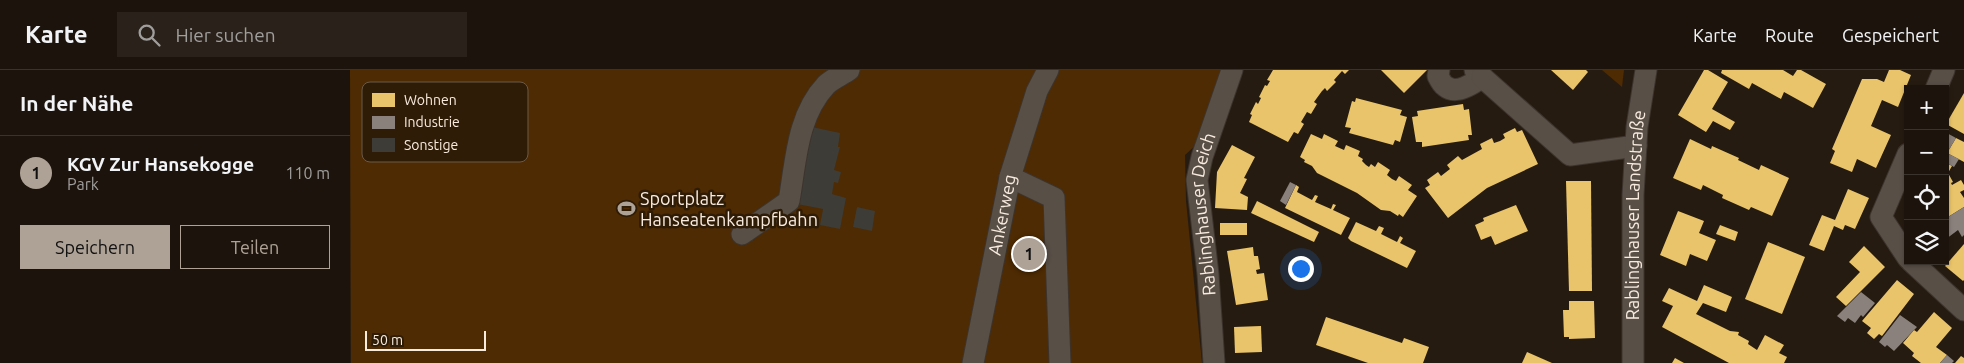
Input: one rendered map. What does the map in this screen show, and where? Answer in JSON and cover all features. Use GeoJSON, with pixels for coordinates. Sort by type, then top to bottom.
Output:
{"type":"FeatureCollection","features":[{"type":"Feature","properties":{"kind":"street"},"geometry":{"type":"LineString","coordinates":[[742,234],[789,201],[801,130],[811,105],[827,84],[849,70]]}},
{"type":"Feature","properties":{"kind":"street","name":"Ankerweg"},"geometry":{"type":"LineString","coordinates":[[973,363],[1010,177],[1037,90],[1048,70]]}},
{"type":"Feature","properties":{"kind":"street","name":"Rablinghauser Deich"},"geometry":{"type":"LineString","coordinates":[[1214,363],[1208,274],[1197,180],[1202,157],[1232,70]]}},
{"type":"Feature","properties":{"kind":"street"},"geometry":{"type":"LineString","coordinates":[[1439,70],[1438,76],[1445,86],[1455,89],[1472,85],[1479,73],[1570,155],[1636,146]]}},
{"type":"Feature","properties":{"kind":"street","name":"Rablinghauser Landstraße"},"geometry":{"type":"LineString","coordinates":[[1633,363],[1632,245],[1636,146],[1641,90],[1646,70]]}},
{"type":"Feature","properties":{"kind":"street"},"geometry":{"type":"LineString","coordinates":[[1938,85],[1944,70]]}},
{"type":"Feature","properties":{"kind":"street"},"geometry":{"type":"LineString","coordinates":[[1904,163],[1881,217],[1904,252]]}},
{"type":"Feature","properties":{"kind":"street"},"geometry":{"type":"LineString","coordinates":[[1010,177],[1054,198],[1060,363]]}},
{"type":"Feature","properties":{"kind":"street"},"geometry":{"type":"LineString","coordinates":[[1915,265],[1964,310]]}},
{"type":"Feature","properties":{"kind":"shaded area"},"geometry":{"type":"Polygon","coordinates":[[[350,70],[1224,70],[1197,144],[1185,155],[1186,201],[1202,363],[351,363],[350,70]]]}},
{"type":"Feature","properties":{"kind":"shaded area"},"geometry":{"type":"Polygon","coordinates":[[[1602,70],[1624,70],[1622,87],[1602,70]]]}},
{"type":"Feature","properties":{"kind":"building: Wohnen"},"geometry":{"type":"Polygon","coordinates":[[[1273,70],[1349,70],[1345,74],[1342,71],[1334,80],[1336,82],[1327,91],[1325,88],[1322,91],[1314,102],[1317,104],[1311,114],[1307,112],[1301,122],[1304,124],[1298,134],[1294,132],[1288,142],[1249,122],[1252,115],[1250,114],[1256,102],[1258,104],[1261,98],[1259,97],[1265,85],[1267,86],[1270,81],[1267,80],[1273,70]]]}},
{"type":"Feature","properties":{"kind":"building: Wohnen"},"geometry":{"type":"Polygon","coordinates":[[[1381,70],[1427,70],[1404,93],[1381,70]]]}},
{"type":"Feature","properties":{"kind":"building: Wohnen"},"geometry":{"type":"Polygon","coordinates":[[[1551,70],[1586,70],[1588,72],[1573,90],[1551,70]]]}},
{"type":"Feature","properties":{"kind":"building: Wohnen"},"geometry":{"type":"Polygon","coordinates":[[[1704,70],[1708,70],[1728,82],[1712,109],[1735,122],[1730,130],[1713,121],[1706,132],[1678,115],[1704,70]]]}},
{"type":"Feature","properties":{"kind":"building: Wohnen"},"geometry":{"type":"Polygon","coordinates":[[[1722,70],[1783,70],[1793,76],[1797,70],[1801,70],[1826,84],[1813,108],[1784,92],[1781,99],[1752,83],[1749,89],[1721,73],[1722,70]]]}},
{"type":"Feature","properties":{"kind":"building: Wohnen"},"geometry":{"type":"Polygon","coordinates":[[[1889,70],[1900,70],[1911,75],[1907,85],[1904,85],[1904,92],[1898,107],[1882,100],[1871,126],[1891,135],[1876,168],[1857,159],[1852,172],[1830,163],[1835,151],[1832,149],[1862,79],[1877,79],[1884,82],[1889,70]]]}},
{"type":"Feature","properties":{"kind":"building: Wohnen"},"geometry":{"type":"Polygon","coordinates":[[[1964,93],[1964,134],[1949,126],[1949,119],[1964,93]]]}},
{"type":"Feature","properties":{"kind":"building: Wohnen"},"geometry":{"type":"Polygon","coordinates":[[[1356,98],[1402,110],[1400,115],[1407,117],[1400,142],[1395,140],[1393,145],[1349,133],[1351,128],[1345,127],[1352,101],[1355,102],[1356,98]]]}},
{"type":"Feature","properties":{"kind":"building: Wohnen"},"geometry":{"type":"Polygon","coordinates":[[[1463,104],[1464,110],[1469,109],[1472,135],[1468,135],[1469,140],[1422,147],[1422,142],[1416,142],[1412,117],[1418,116],[1417,111],[1463,104]]]}},
{"type":"Feature","properties":{"kind":"building: Wohnen"},"geometry":{"type":"Polygon","coordinates":[[[1515,128],[1517,132],[1522,130],[1538,164],[1487,188],[1448,218],[1425,188],[1430,185],[1427,180],[1438,172],[1441,176],[1450,169],[1447,165],[1458,156],[1462,160],[1482,149],[1480,144],[1492,138],[1494,143],[1500,141],[1505,138],[1503,134],[1515,128]]]}},
{"type":"Feature","properties":{"kind":"building: Wohnen"},"geometry":{"type":"Polygon","coordinates":[[[1311,134],[1322,139],[1324,134],[1338,141],[1335,146],[1344,150],[1346,145],[1360,151],[1358,156],[1369,167],[1371,164],[1375,167],[1378,162],[1390,170],[1387,175],[1392,179],[1396,181],[1399,176],[1412,185],[1408,190],[1417,196],[1403,217],[1390,211],[1381,210],[1357,193],[1317,173],[1312,166],[1304,162],[1305,160],[1300,157],[1311,134]]]}},
{"type":"Feature","properties":{"kind":"building: Wohnen"},"geometry":{"type":"Polygon","coordinates":[[[1956,138],[1964,142],[1964,162],[1949,154],[1949,150],[1956,138]]]}},
{"type":"Feature","properties":{"kind":"building: Wohnen"},"geometry":{"type":"Polygon","coordinates":[[[1690,139],[1711,149],[1712,146],[1739,158],[1738,160],[1759,170],[1761,165],[1789,178],[1772,216],[1751,207],[1749,210],[1722,198],[1723,195],[1703,185],[1701,190],[1673,178],[1690,139]]]}},
{"type":"Feature","properties":{"kind":"building: Wohnen"},"geometry":{"type":"Polygon","coordinates":[[[1232,145],[1255,157],[1244,178],[1247,179],[1240,193],[1248,197],[1247,210],[1215,208],[1217,172],[1232,145]]]}},
{"type":"Feature","properties":{"kind":"building: Wohnen"},"geometry":{"type":"Polygon","coordinates":[[[1949,175],[1953,182],[1951,183],[1952,185],[1961,180],[1964,185],[1964,190],[1960,192],[1964,198],[1964,207],[1949,216],[1949,175]]]}},
{"type":"Feature","properties":{"kind":"building: Wohnen"},"geometry":{"type":"Polygon","coordinates":[[[1566,181],[1591,181],[1592,291],[1569,291],[1566,181]]]}},
{"type":"Feature","properties":{"kind":"building: Wohnen"},"geometry":{"type":"Polygon","coordinates":[[[1296,185],[1299,187],[1297,192],[1312,200],[1315,195],[1318,196],[1315,202],[1331,209],[1333,204],[1336,205],[1333,210],[1350,218],[1341,235],[1285,208],[1296,185]]]}},
{"type":"Feature","properties":{"kind":"building: Wohnen"},"geometry":{"type":"Polygon","coordinates":[[[1848,189],[1869,198],[1855,229],[1845,225],[1843,230],[1834,226],[1824,251],[1809,245],[1822,215],[1835,220],[1848,189]]]}},
{"type":"Feature","properties":{"kind":"building: Wohnen"},"geometry":{"type":"Polygon","coordinates":[[[1257,201],[1319,232],[1314,242],[1251,213],[1257,201]]]}},
{"type":"Feature","properties":{"kind":"building: Wohnen"},"geometry":{"type":"Polygon","coordinates":[[[1516,205],[1528,231],[1495,245],[1491,236],[1481,240],[1475,225],[1484,221],[1483,218],[1516,205]]]}},
{"type":"Feature","properties":{"kind":"building: Wohnen"},"geometry":{"type":"Polygon","coordinates":[[[1678,211],[1704,221],[1699,233],[1716,240],[1707,261],[1690,254],[1686,266],[1660,255],[1678,211]]]}},
{"type":"Feature","properties":{"kind":"building: Wohnen"},"geometry":{"type":"Polygon","coordinates":[[[1356,222],[1376,231],[1379,226],[1384,228],[1381,234],[1397,242],[1400,236],[1403,238],[1400,243],[1416,251],[1407,268],[1351,241],[1348,238],[1356,222]]]}},
{"type":"Feature","properties":{"kind":"building: Wohnen"},"geometry":{"type":"Polygon","coordinates":[[[1220,223],[1247,223],[1247,235],[1220,235],[1220,223]]]}},
{"type":"Feature","properties":{"kind":"building: Wohnen"},"geometry":{"type":"Polygon","coordinates":[[[1720,225],[1738,232],[1735,241],[1716,234],[1720,225]]]}},
{"type":"Feature","properties":{"kind":"building: Wohnen"},"geometry":{"type":"Polygon","coordinates":[[[1768,242],[1805,257],[1782,314],[1745,299],[1768,242]]]}},
{"type":"Feature","properties":{"kind":"building: Wohnen"},"geometry":{"type":"Polygon","coordinates":[[[1964,244],[1963,281],[1945,266],[1949,265],[1949,261],[1964,244]]]}},
{"type":"Feature","properties":{"kind":"building: Wohnen"},"geometry":{"type":"Polygon","coordinates":[[[1864,246],[1885,267],[1846,306],[1836,297],[1860,272],[1849,262],[1864,246]]]}},
{"type":"Feature","properties":{"kind":"building: Wohnen"},"geometry":{"type":"Polygon","coordinates":[[[1253,247],[1254,256],[1258,256],[1260,269],[1256,270],[1257,274],[1264,273],[1268,300],[1236,305],[1227,251],[1253,247]]]}},
{"type":"Feature","properties":{"kind":"building: Wohnen"},"geometry":{"type":"Polygon","coordinates":[[[1897,280],[1914,294],[1882,336],[1879,334],[1874,339],[1867,333],[1871,328],[1862,321],[1897,280]]]}},
{"type":"Feature","properties":{"kind":"building: Wohnen"},"geometry":{"type":"Polygon","coordinates":[[[1704,285],[1732,297],[1726,312],[1703,303],[1696,314],[1730,331],[1739,332],[1738,335],[1749,341],[1748,344],[1757,350],[1765,335],[1784,345],[1779,353],[1787,357],[1784,363],[1729,363],[1662,327],[1673,306],[1662,301],[1669,288],[1697,301],[1704,285]]]}},
{"type":"Feature","properties":{"kind":"building: Wohnen"},"geometry":{"type":"Polygon","coordinates":[[[1569,301],[1594,301],[1595,338],[1569,339],[1569,337],[1564,337],[1563,310],[1569,310],[1569,301]]]}},
{"type":"Feature","properties":{"kind":"building: Wohnen"},"geometry":{"type":"Polygon","coordinates":[[[1934,312],[1952,328],[1936,347],[1947,355],[1940,363],[1921,363],[1912,356],[1914,353],[1903,343],[1914,330],[1917,332],[1934,312]]]}},
{"type":"Feature","properties":{"kind":"building: Wohnen"},"geometry":{"type":"Polygon","coordinates":[[[1326,317],[1402,343],[1404,338],[1429,347],[1423,363],[1368,363],[1316,345],[1326,317]]]}},
{"type":"Feature","properties":{"kind":"building: Wohnen"},"geometry":{"type":"Polygon","coordinates":[[[1261,326],[1262,352],[1235,353],[1234,327],[1261,326]]]}},
{"type":"Feature","properties":{"kind":"building: Wohnen"},"geometry":{"type":"Polygon","coordinates":[[[1527,352],[1552,363],[1522,363],[1527,352]]]}},
{"type":"Feature","properties":{"kind":"building: Wohnen"},"geometry":{"type":"Polygon","coordinates":[[[1961,356],[1964,358],[1964,363],[1955,363],[1961,356]]]}},
{"type":"Feature","properties":{"kind":"building: Wohnen"},"geometry":{"type":"Polygon","coordinates":[[[1675,358],[1684,363],[1672,363],[1675,358]]]}},
{"type":"Feature","properties":{"kind":"building: Industrie"},"geometry":{"type":"Polygon","coordinates":[[[1949,134],[1956,138],[1949,150],[1949,134]]]}},
{"type":"Feature","properties":{"kind":"building: Industrie"},"geometry":{"type":"Polygon","coordinates":[[[1949,154],[1959,159],[1954,167],[1949,164],[1949,154]]]}},
{"type":"Feature","properties":{"kind":"building: Industrie"},"geometry":{"type":"Polygon","coordinates":[[[1290,182],[1296,185],[1286,205],[1280,201],[1290,182]]]}},
{"type":"Feature","properties":{"kind":"building: Industrie"},"geometry":{"type":"Polygon","coordinates":[[[1964,207],[1964,235],[1962,237],[1958,230],[1949,237],[1949,216],[1964,207]]]}},
{"type":"Feature","properties":{"kind":"building: Industrie"},"geometry":{"type":"Polygon","coordinates":[[[1861,292],[1875,303],[1855,323],[1848,318],[1845,322],[1837,316],[1861,292]]]}},
{"type":"Feature","properties":{"kind":"building: Industrie"},"geometry":{"type":"Polygon","coordinates":[[[1900,315],[1917,327],[1894,351],[1887,345],[1885,347],[1879,342],[1900,315]]]}},
{"type":"Feature","properties":{"kind":"building: Industrie"},"geometry":{"type":"Polygon","coordinates":[[[1947,355],[1954,361],[1952,363],[1940,363],[1947,355]]]}},
{"type":"Feature","properties":{"kind":"building: Sonstige"},"geometry":{"type":"Polygon","coordinates":[[[812,127],[840,133],[838,147],[840,147],[834,170],[841,172],[838,183],[834,182],[832,194],[846,198],[840,229],[820,225],[823,209],[797,204],[812,127]]]}},
{"type":"Feature","properties":{"kind":"building: Sonstige"},"geometry":{"type":"Polygon","coordinates":[[[857,207],[875,211],[872,231],[853,227],[857,207]]]}},
{"type":"Feature","properties":{"kind":"place","name":"Sportplatz Hanseatenkampfbahn"},"geometry":{"type":"Point","coordinates":[626,209]}},
{"type":"Feature","properties":{"kind":"place","name":"KGV Zur Hansekogge"},"geometry":{"type":"Point","coordinates":[1029,254]}}]}
